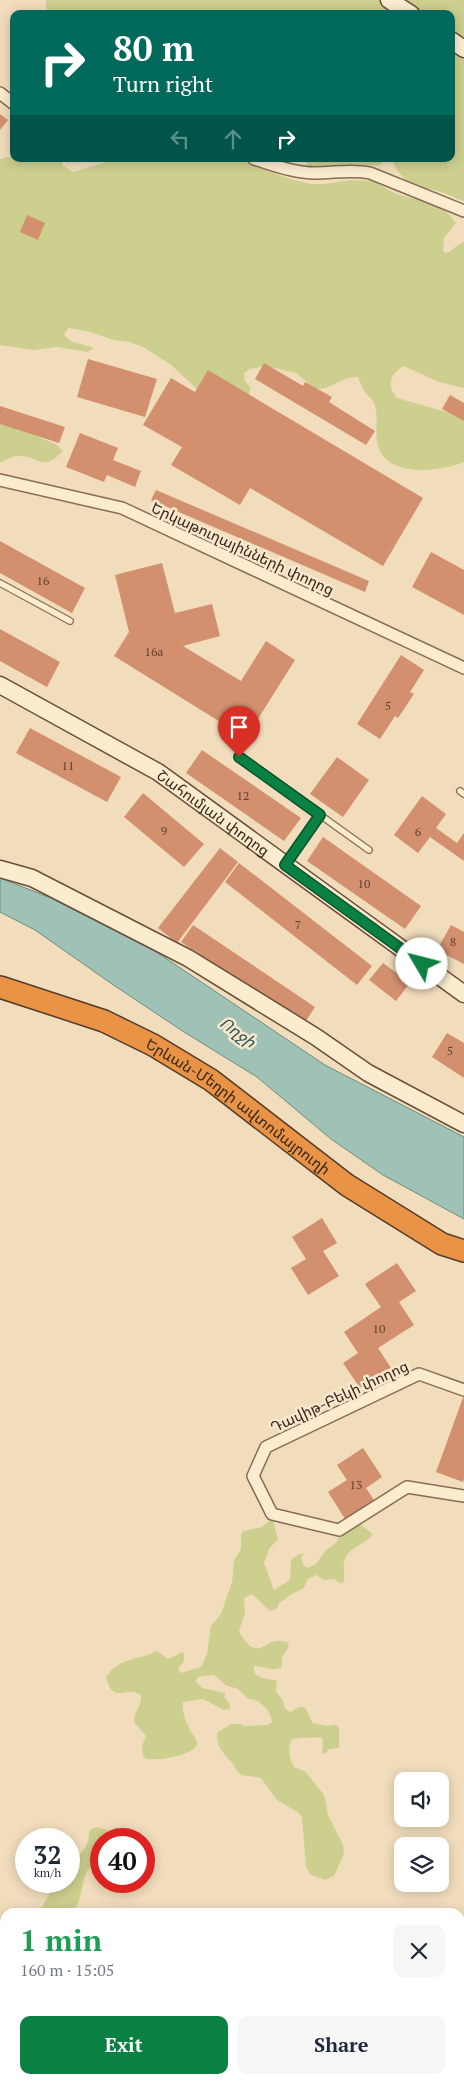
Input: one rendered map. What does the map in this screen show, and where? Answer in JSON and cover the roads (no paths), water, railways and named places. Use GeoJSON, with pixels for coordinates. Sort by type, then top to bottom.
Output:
{"type":"FeatureCollection","features":[{"type":"Feature","properties":{"kind":"highway","name":"Երևան-Մեղրի ավտոմայրուղի"},"geometry":{"type":"LineString","coordinates":[[0,986],[104,1021],[153,1045],[211,1080],[347,1186],[442,1244],[464,1251]]}},
{"type":"Feature","properties":{"kind":"street"},"geometry":{"type":"LineString","coordinates":[[390,0],[404,10]]}},
{"type":"Feature","properties":{"kind":"street"},"geometry":{"type":"LineString","coordinates":[[0,93],[10,101]]}},
{"type":"Feature","properties":{"kind":"street"},"geometry":{"type":"LineString","coordinates":[[264,162],[296,172],[357,170],[370,172],[464,211]]}},
{"type":"Feature","properties":{"kind":"street","name":"Երկաթուղայինների փողոց"},"geometry":{"type":"LineString","coordinates":[[0,480],[122,508],[464,668]]}},
{"type":"Feature","properties":{"kind":"street","name":"Շահումյան փողոց"},"geometry":{"type":"LineString","coordinates":[[0,684],[158,772],[464,994]]}},
{"type":"Feature","properties":{"kind":"street"},"geometry":{"type":"LineString","coordinates":[[0,869],[32,878],[188,958],[316,1037],[368,1073],[464,1124]]}},
{"type":"Feature","properties":{"kind":"street","name":"Դավիթ-Բեկի փողոց"},"geometry":{"type":"LineString","coordinates":[[464,1390],[419,1374],[266,1447],[253,1476],[272,1514],[339,1530],[407,1487],[464,1496]]}},
{"type":"Feature","properties":{"kind":"lane"},"geometry":{"type":"LineString","coordinates":[[0,583],[70,621]]}},
{"type":"Feature","properties":{"kind":"lane"},"geometry":{"type":"LineString","coordinates":[[239,757],[369,850]]}},
{"type":"Feature","properties":{"kind":"lane"},"geometry":{"type":"LineString","coordinates":[[285,865],[320,815]]}},
{"type":"Feature","properties":{"kind":"water","name":"Ողջի"},"geometry":{"type":"Polygon","coordinates":[[[0,878],[51,898],[155,951],[325,1065],[464,1137],[464,1219],[383,1175],[331,1139],[257,1077],[184,1032],[35,930],[0,912],[0,878]]]}}]}
